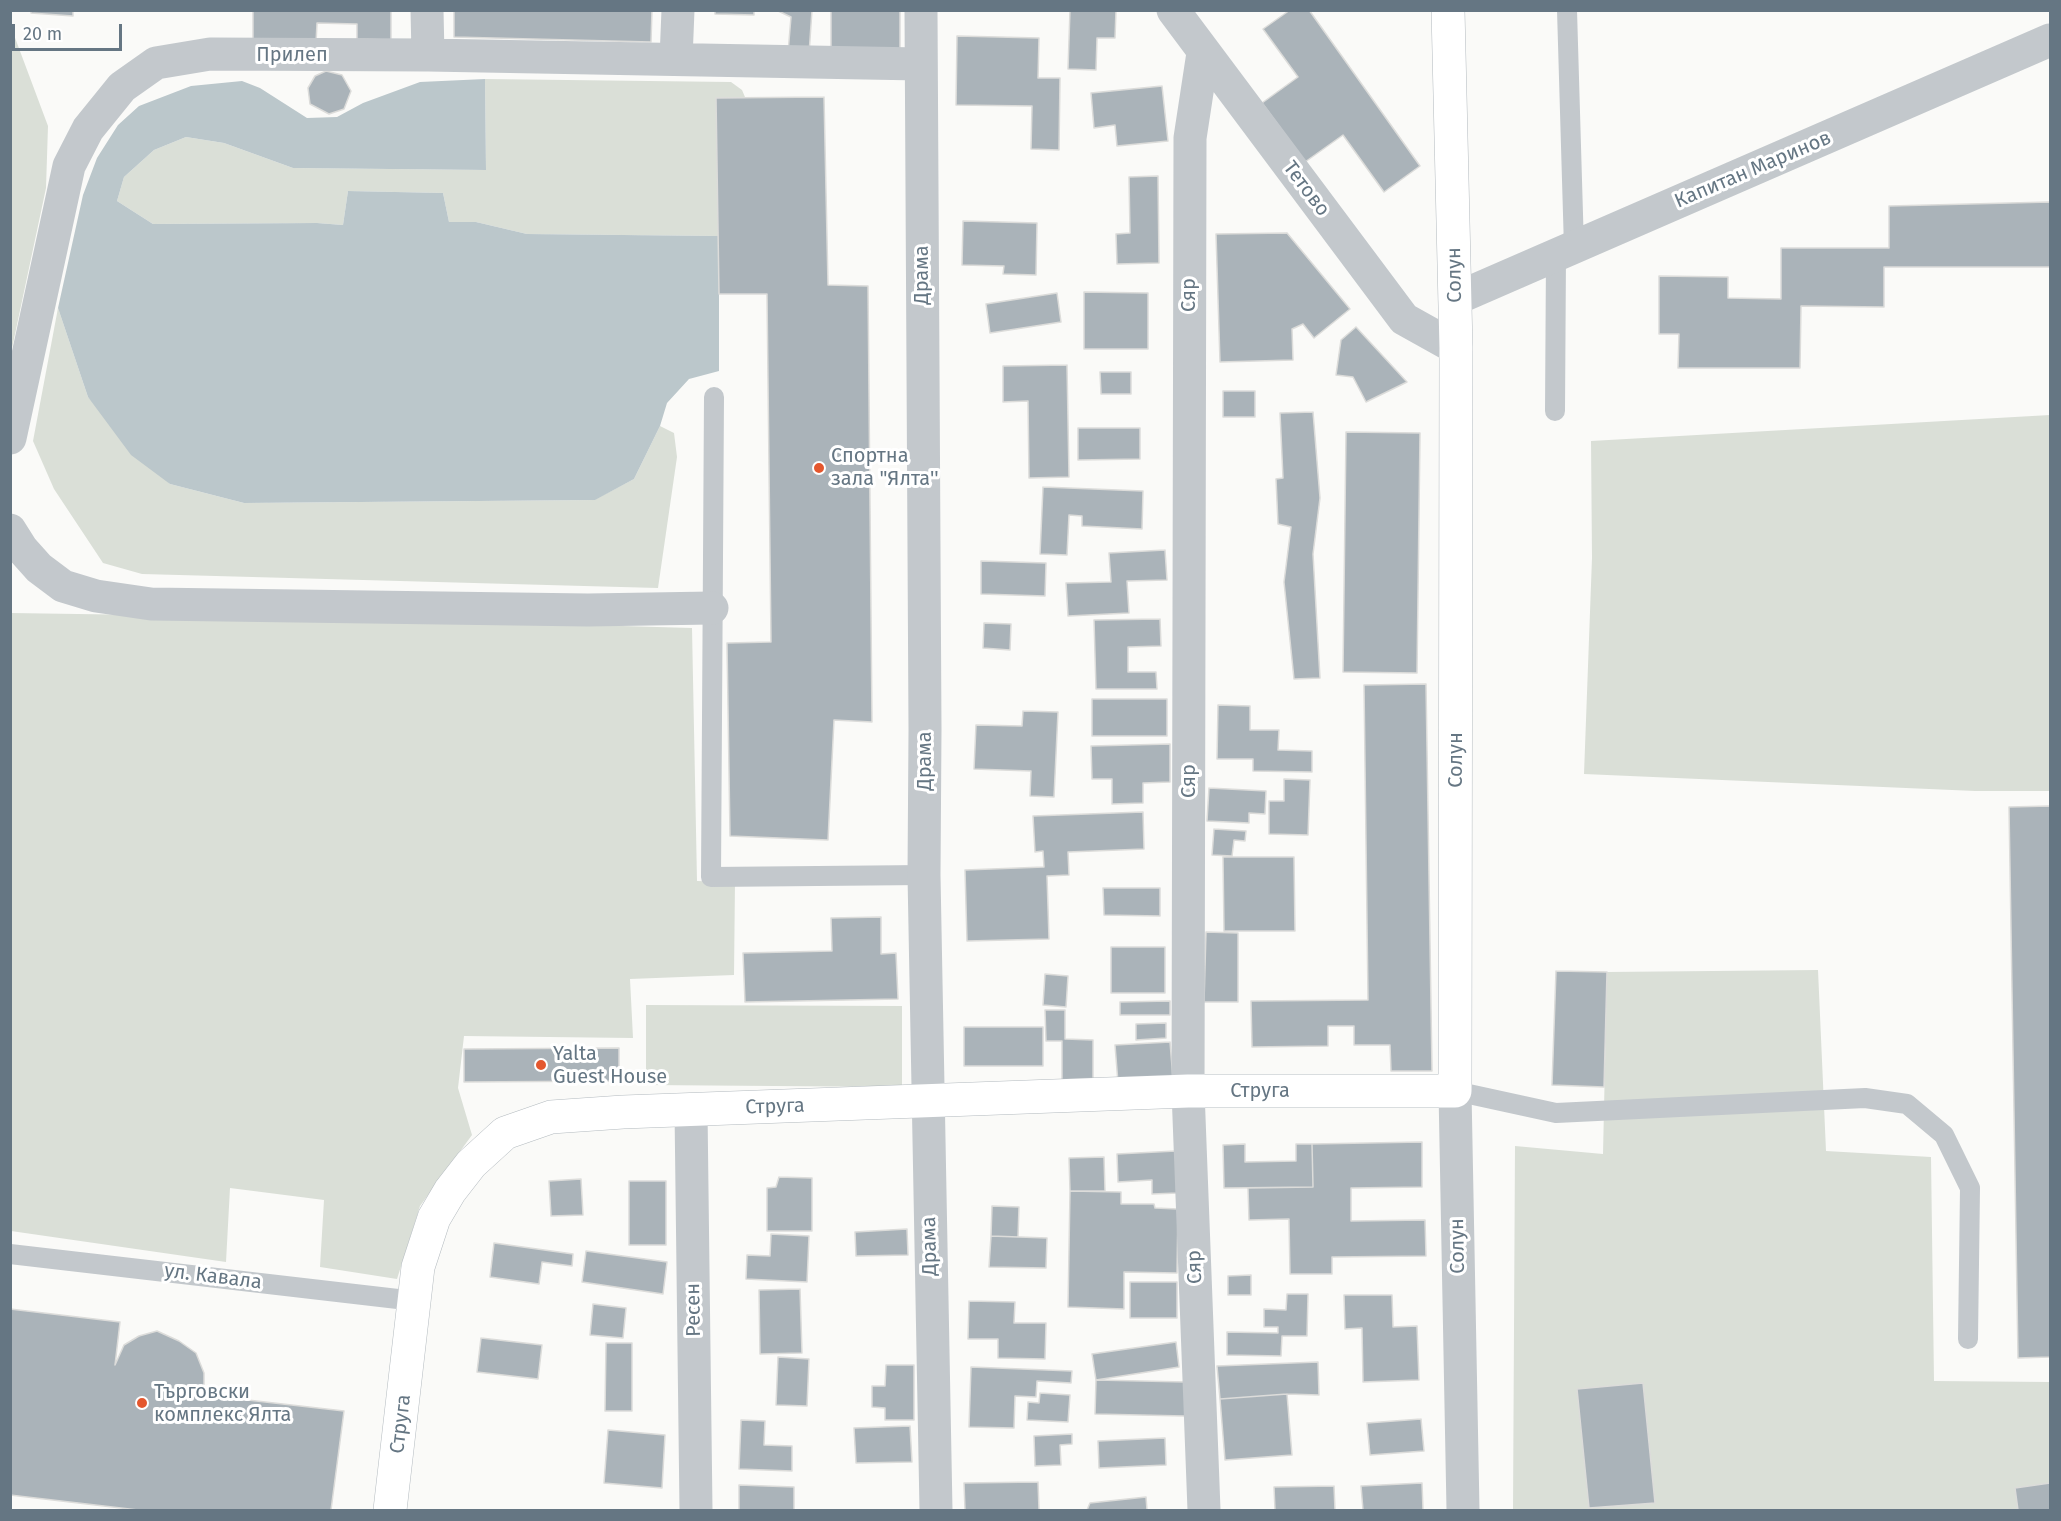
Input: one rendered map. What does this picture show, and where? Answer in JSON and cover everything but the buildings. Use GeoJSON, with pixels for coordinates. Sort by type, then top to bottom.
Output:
{"type":"FeatureCollection","features":[{"type":"Feature","properties":{"kind":"street"},"geometry":{"type":"LineString","coordinates":[[427,10],[428,55]]}},
{"type":"Feature","properties":{"kind":"street"},"geometry":{"type":"LineString","coordinates":[[676,59],[678,10]]}},
{"type":"Feature","properties":{"kind":"street","name":"Драма"},"geometry":{"type":"LineString","coordinates":[[921,10],[924,875],[936,1510]]}},
{"type":"Feature","properties":{"kind":"street","name":"Тетово"},"geometry":{"type":"LineString","coordinates":[[1173,10],[1404,319],[1456,348]]}},
{"type":"Feature","properties":{"kind":"street","name":"Солун"},"geometry":{"type":"LineString","coordinates":[[1449,10],[1456,348],[1455,1091],[1463,1510]]}},
{"type":"Feature","properties":{"kind":"street","name":"Капитан Маринов"},"geometry":{"type":"LineString","coordinates":[[1455,299],[2050,40]]}},
{"type":"Feature","properties":{"kind":"street","name":"Сяр"},"geometry":{"type":"LineString","coordinates":[[1203,53],[1190,138],[1188,1092],[1204,1510]]}},
{"type":"Feature","properties":{"kind":"street","name":"Прилеп"},"geometry":{"type":"LineString","coordinates":[[10,438],[69,166],[88,129],[122,87],[156,63],[210,54],[428,55],[920,64]]}},
{"type":"Feature","properties":{"kind":"street"},"geometry":{"type":"LineString","coordinates":[[10,530],[22,549],[39,568],[63,585],[96,596],[151,604],[588,610],[712,608]]}},
{"type":"Feature","properties":{"kind":"street","name":"Струга"},"geometry":{"type":"LineString","coordinates":[[390,1510],[418,1267],[434,1218],[450,1191],[471,1164],[505,1133],[551,1117],[623,1112],[1188,1092],[1455,1091]]}},
{"type":"Feature","properties":{"kind":"street","name":"Ресен"},"geometry":{"type":"LineString","coordinates":[[692,1110],[696,1510]]}},
{"type":"Feature","properties":{"kind":"lane"},"geometry":{"type":"LineString","coordinates":[[1554,411],[1565,252],[1567,10]]}},
{"type":"Feature","properties":{"kind":"lane"},"geometry":{"type":"LineString","coordinates":[[714,398],[711,877],[924,875]]}},
{"type":"Feature","properties":{"kind":"lane"},"geometry":{"type":"LineString","coordinates":[[1455,1091],[1556,1113],[1865,1098],[1907,1104],[1944,1135],[1970,1188],[1968,1339]]}},
{"type":"Feature","properties":{"kind":"lane","name":"ул. Кавала"},"geometry":{"type":"LineString","coordinates":[[10,1254],[415,1301]]}},
{"type":"Feature","properties":{"kind":"shaded area"},"geometry":{"type":"Polygon","coordinates":[[[11,27],[48,126],[46,188],[11,353],[11,27]]]}},
{"type":"Feature","properties":{"kind":"shaded area"},"geometry":{"type":"Polygon","coordinates":[[[485,79],[731,82],[742,90],[745,97],[716,98],[719,236],[527,234],[476,222],[449,222],[443,193],[348,191],[343,225],[317,223],[153,224],[117,201],[124,177],[154,150],[186,137],[224,143],[293,168],[486,170],[485,79]]]}},
{"type":"Feature","properties":{"kind":"shaded area"},"geometry":{"type":"Polygon","coordinates":[[[485,79],[486,170],[293,168],[224,143],[186,137],[154,150],[124,177],[117,201],[153,224],[317,223],[343,225],[348,191],[443,193],[449,222],[476,222],[527,234],[719,236],[719,371],[689,379],[667,403],[660,426],[634,479],[595,500],[244,503],[170,484],[131,455],[88,397],[58,308],[83,195],[97,158],[118,125],[139,106],[191,86],[242,81],[260,88],[307,118],[337,117],[363,103],[420,82],[485,79]]]}},
{"type":"Feature","properties":{"kind":"shaded area"},"geometry":{"type":"Polygon","coordinates":[[[58,308],[88,397],[170,484],[244,503],[594,500],[634,479],[660,426],[674,433],[677,457],[658,588],[142,574],[103,563],[54,489],[33,441],[58,308]]]}},
{"type":"Feature","properties":{"kind":"shaded area"},"geometry":{"type":"Polygon","coordinates":[[[2050,415],[2050,791],[1975,791],[1584,774],[1592,558],[1591,441],[2050,415]]]}},
{"type":"Feature","properties":{"kind":"shaded area"},"geometry":{"type":"Polygon","coordinates":[[[11,613],[345,618],[692,628],[697,881],[735,882],[734,975],[630,979],[633,1038],[464,1036],[458,1088],[472,1135],[420,1206],[397,1279],[320,1267],[324,1200],[230,1188],[226,1262],[11,1231],[11,613]]]}},
{"type":"Feature","properties":{"kind":"shaded area"},"geometry":{"type":"Polygon","coordinates":[[[1818,970],[1826,1151],[1931,1157],[1934,1381],[2050,1382],[2050,1510],[1513,1510],[1515,1146],[1603,1154],[1607,972],[1818,970]]]}},
{"type":"Feature","properties":{"kind":"shaded area"},"geometry":{"type":"Polygon","coordinates":[[[646,1005],[902,1006],[902,1087],[646,1085],[646,1005]]]}},
{"type":"Feature","properties":{"kind":"place","name":"Спортна зала \"Ялта''"},"geometry":{"type":"Point","coordinates":[819,468]}},
{"type":"Feature","properties":{"kind":"place","name":"Yalta Guest House"},"geometry":{"type":"Point","coordinates":[541,1065]}},
{"type":"Feature","properties":{"kind":"place","name":"Търговски комплекс Ялта"},"geometry":{"type":"Point","coordinates":[142,1403]}}]}
